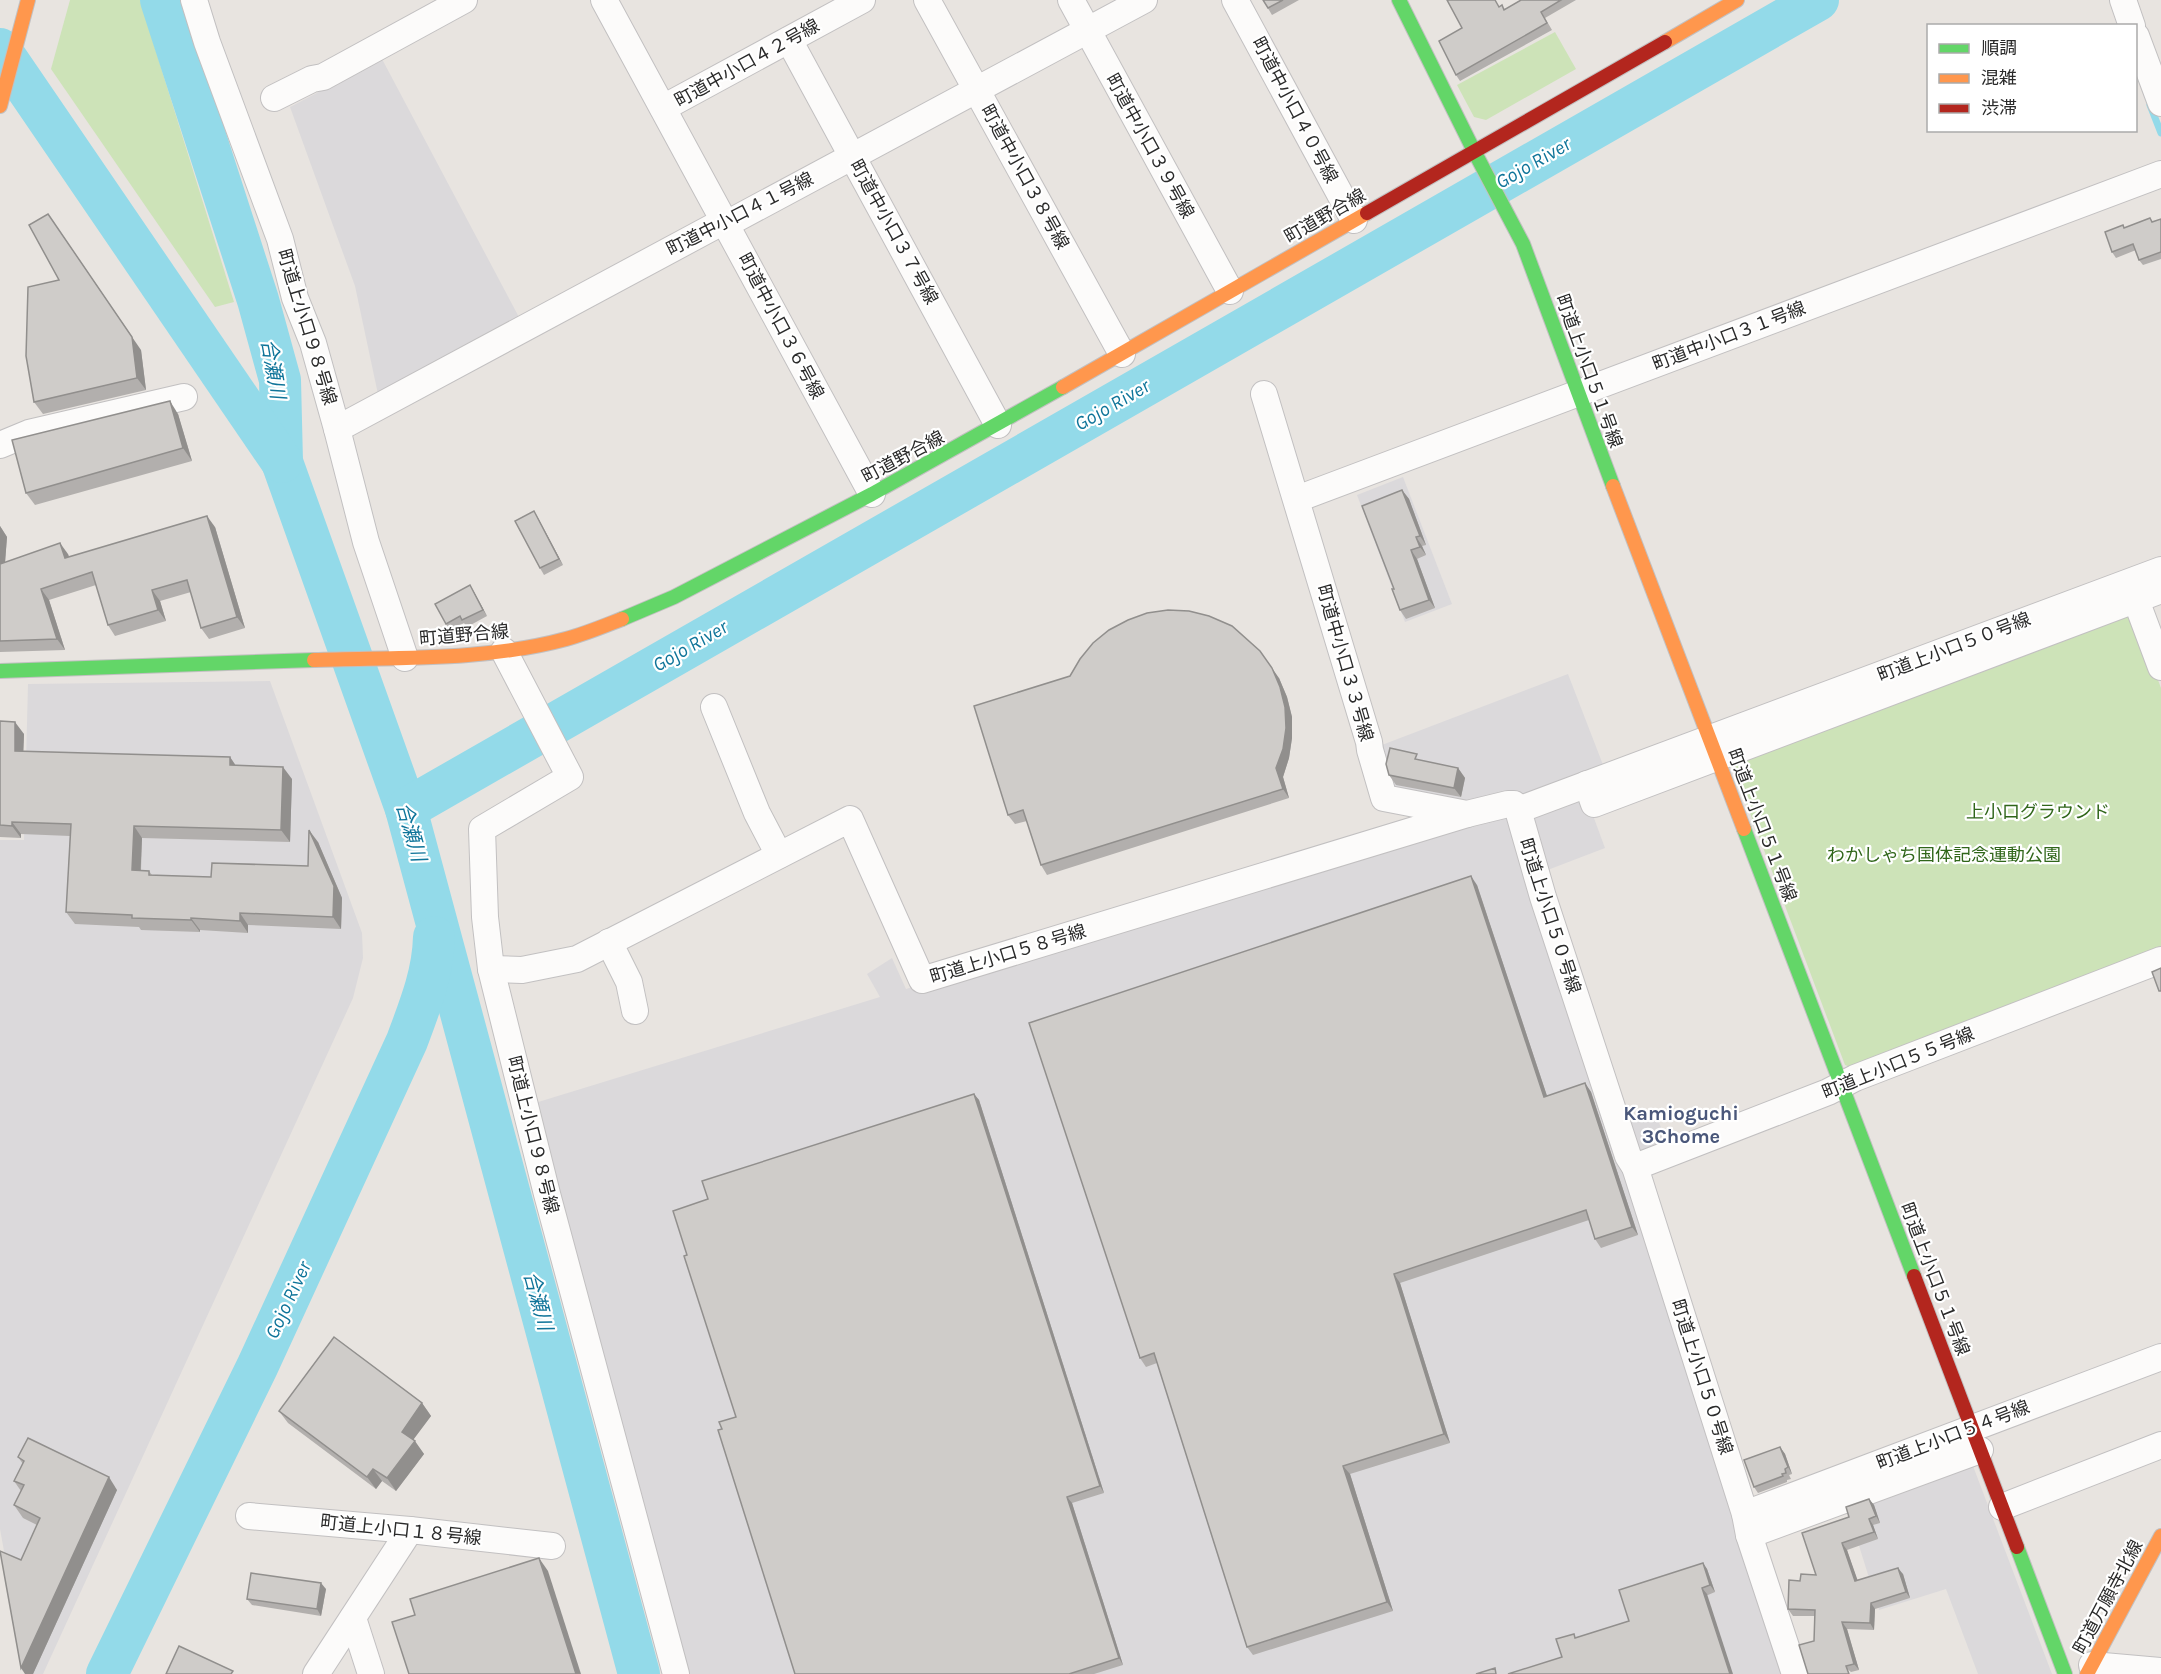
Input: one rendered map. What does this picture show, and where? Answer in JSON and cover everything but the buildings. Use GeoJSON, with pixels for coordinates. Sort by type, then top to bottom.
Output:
{"type":"FeatureCollection","features":[{"type":"Feature","properties":{"kind":"main road"},"geometry":{"type":"LineString","coordinates":[[0,106],[28,0]]}},
{"type":"Feature","properties":{"kind":"main road","name":"町道野合線"},"geometry":{"type":"LineString","coordinates":[[0,671],[402,658],[504,651],[566,639],[639,613],[872,494],[998,425],[1354,220],[1476,156],[1737,0]]}},
{"type":"Feature","properties":{"kind":"main road","name":"町道上小口５１号線"},"geometry":{"type":"LineString","coordinates":[[1407,3],[1476,156],[1523,244],[2065,1674]]}},
{"type":"Feature","properties":{"kind":"main road","name":"町道万願寺北線"},"geometry":{"type":"LineString","coordinates":[[2090,1670],[2161,1536]]}},
{"type":"Feature","properties":{"kind":"street","name":"町道上小口９８号線"},"geometry":{"type":"LineString","coordinates":[[194,0],[207,42],[280,239],[295,298],[313,343],[366,542],[402,658]]}},
{"type":"Feature","properties":{"kind":"street"},"geometry":{"type":"LineString","coordinates":[[274,98],[312,79],[323,77],[464,0]]}},
{"type":"Feature","properties":{"kind":"street","name":"町道中小口３６号線"},"geometry":{"type":"LineString","coordinates":[[604,0],[872,494]]}},
{"type":"Feature","properties":{"kind":"street","name":"町道中小口４２号線"},"geometry":{"type":"LineString","coordinates":[[663,108],[862,0]]}},
{"type":"Feature","properties":{"kind":"street","name":"町道中小口３８号線"},"geometry":{"type":"LineString","coordinates":[[927,0],[1122,354]]}},
{"type":"Feature","properties":{"kind":"street","name":"町道中小口３９号線"},"geometry":{"type":"LineString","coordinates":[[1071,0],[1230,291]]}},
{"type":"Feature","properties":{"kind":"street","name":"町道中小口４１号線"},"geometry":{"type":"LineString","coordinates":[[337,429],[724,221],[732,221],[1144,0]]}},
{"type":"Feature","properties":{"kind":"street","name":"町道中小口４０号線"},"geometry":{"type":"LineString","coordinates":[[1235,0],[1354,220]]}},
{"type":"Feature","properties":{"kind":"street"},"geometry":{"type":"LineString","coordinates":[[2122,0],[2131,24]]}},
{"type":"Feature","properties":{"kind":"street"},"geometry":{"type":"LineString","coordinates":[[2137,39],[2161,104]]}},
{"type":"Feature","properties":{"kind":"street","name":"町道中小口３７号線"},"geometry":{"type":"LineString","coordinates":[[789,40],[998,425]]}},
{"type":"Feature","properties":{"kind":"street","name":"町道中小口３１号線"},"geometry":{"type":"LineString","coordinates":[[1297,499],[2161,174]]}},
{"type":"Feature","properties":{"kind":"street","name":"町道中小口３３号線"},"geometry":{"type":"LineString","coordinates":[[1264,394],[1366,731],[1384,798],[1467,814],[1508,804],[1514,804],[1518,810]]}},
{"type":"Feature","properties":{"kind":"street"},"geometry":{"type":"LineString","coordinates":[[0,445],[29,433],[184,397]]}},
{"type":"Feature","properties":{"kind":"street"},"geometry":{"type":"LineString","coordinates":[[1518,810],[1587,784],[1594,804],[1713,749],[2134,590],[2161,570]]}},
{"type":"Feature","properties":{"kind":"street"},"geometry":{"type":"LineString","coordinates":[[2134,590],[2161,591]]}},
{"type":"Feature","properties":{"kind":"street"},"geometry":{"type":"LineString","coordinates":[[2134,590],[2161,667]]}},
{"type":"Feature","properties":{"kind":"street","name":"町道上小口９８号線"},"geometry":{"type":"LineString","coordinates":[[504,651],[570,777],[482,829],[484,917],[491,969],[548,1194],[676,1674]]}},
{"type":"Feature","properties":{"kind":"street"},"geometry":{"type":"LineString","coordinates":[[714,707],[757,813],[778,855]]}},
{"type":"Feature","properties":{"kind":"street","name":"町道上小口５０号線"},"geometry":{"type":"LineString","coordinates":[[1518,810],[1628,1156],[1635,1167],[1795,1674]]}},
{"type":"Feature","properties":{"kind":"street","name":"町道上小口５８号線"},"geometry":{"type":"LineString","coordinates":[[491,969],[522,970],[577,959],[850,819],[922,980],[1467,814]]}},
{"type":"Feature","properties":{"kind":"street"},"geometry":{"type":"LineString","coordinates":[[609,942],[629,982],[635,1011]]}},
{"type":"Feature","properties":{"kind":"street","name":"町道上小口５５号線"},"geometry":{"type":"LineString","coordinates":[[1635,1167],[2161,960]]}},
{"type":"Feature","properties":{"kind":"street","name":"町道上小口５４号線"},"geometry":{"type":"LineString","coordinates":[[1747,1524],[1976,1439],[2161,1357]]}},
{"type":"Feature","properties":{"kind":"street"},"geometry":{"type":"LineString","coordinates":[[2002,1507],[2161,1445]]}},
{"type":"Feature","properties":{"kind":"street","name":"町道上小口１８号線"},"geometry":{"type":"LineString","coordinates":[[249,1516],[410,1530],[552,1546]]}},
{"type":"Feature","properties":{"kind":"street"},"geometry":{"type":"LineString","coordinates":[[316,1674],[410,1530]]}},
{"type":"Feature","properties":{"kind":"street"},"geometry":{"type":"LineString","coordinates":[[353,1618],[370,1674]]}},
{"type":"Feature","properties":{"kind":"street"},"geometry":{"type":"LineString","coordinates":[[2090,1670],[2161,1671]]}},
{"type":"Feature","properties":{"kind":"shaded area"},"geometry":{"type":"Polygon","coordinates":[[[382,59],[521,321],[379,399],[355,286],[290,107],[382,59]]]}},
{"type":"Feature","properties":{"kind":"shaded area"},"geometry":{"type":"Polygon","coordinates":[[[1403,477],[1452,604],[1405,622],[1357,495],[1403,477]]]}},
{"type":"Feature","properties":{"kind":"shaded area"},"geometry":{"type":"Polygon","coordinates":[[[1568,674],[1605,770],[1534,798],[1460,807],[1387,792],[1374,748],[1568,674]]]}},
{"type":"Feature","properties":{"kind":"shaded area"},"geometry":{"type":"Polygon","coordinates":[[[270,681],[362,933],[363,958],[353,998],[43,1674],[26,1674],[0,1529],[0,840],[24,840],[28,684],[270,681]]]}},
{"type":"Feature","properties":{"kind":"shaded area"},"geometry":{"type":"Polygon","coordinates":[[[1584,797],[1605,848],[1545,871],[1527,814],[1584,797]]]}},
{"type":"Feature","properties":{"kind":"shaded area"},"geometry":{"type":"Polygon","coordinates":[[[1507,809],[1787,1674],[683,1674],[535,1103],[880,997],[867,974],[892,958],[906,989],[1507,809]]]}},
{"type":"Feature","properties":{"kind":"shaded area"},"geometry":{"type":"Polygon","coordinates":[[[1655,1113],[1667,1142],[1636,1154],[1626,1122],[1655,1113]]]}},
{"type":"Feature","properties":{"kind":"shaded area"},"geometry":{"type":"Polygon","coordinates":[[[1973,1466],[2052,1674],[1978,1674],[1946,1589],[1879,1610],[1847,1507],[1973,1466]]]}},
{"type":"Feature","properties":{"kind":"green space"},"geometry":{"type":"Polygon","coordinates":[[[70,0],[140,0],[234,302],[215,307],[51,69],[70,0]]]}},
{"type":"Feature","properties":{"kind":"green space"},"geometry":{"type":"Polygon","coordinates":[[[1555,32],[1576,69],[1486,120],[1474,117],[1457,85],[1555,32]]]}},
{"type":"Feature","properties":{"kind":"green space","name":"わかしゃち国体記念運動公園"},"geometry":{"type":"Polygon","coordinates":[[[2131,608],[2161,688],[2161,952],[1853,1068],[1845,1065],[1730,760],[2131,608]]]}},
{"type":"Feature","properties":{"kind":"waterway","name":"合瀬川"},"geometry":{"type":"LineString","coordinates":[[161,0],[258,300],[280,380],[282,462],[406,809],[639,1674]]}},
{"type":"Feature","properties":{"kind":"waterway","name":"Gojo River"},"geometry":{"type":"LineString","coordinates":[[406,809],[1818,0]]}},
{"type":"Feature","properties":{"kind":"waterway"},"geometry":{"type":"LineString","coordinates":[[0,49],[282,462]]}},
{"type":"Feature","properties":{"kind":"waterway"},"geometry":{"type":"LineString","coordinates":[[2150,105],[2161,133]]}},
{"type":"Feature","properties":{"kind":"waterway","name":"Gojo River"},"geometry":{"type":"LineString","coordinates":[[107,1674],[258,1365],[407,1041],[428,977],[434,937]]}},
{"type":"Feature","properties":{"kind":"traffic: fast"},"geometry":{"type":"LineString","coordinates":[[1399,0],[1523,244],[1613,486]]}},
{"type":"Feature","properties":{"kind":"traffic: fast"},"geometry":{"type":"LineString","coordinates":[[622,619],[674,597],[872,494],[1063,387]]}},
{"type":"Feature","properties":{"kind":"traffic: fast"},"geometry":{"type":"LineString","coordinates":[[0,671],[314,660]]}},
{"type":"Feature","properties":{"kind":"traffic: fast"},"geometry":{"type":"LineString","coordinates":[[1744,829],[1914,1276]]}},
{"type":"Feature","properties":{"kind":"traffic: fast"},"geometry":{"type":"LineString","coordinates":[[2017,1547],[2065,1674]]}},
{"type":"Feature","properties":{"kind":"traffic: slow"},"geometry":{"type":"LineString","coordinates":[[0,106],[28,0]]}},
{"type":"Feature","properties":{"kind":"traffic: slow"},"geometry":{"type":"LineString","coordinates":[[1665,42],[1737,0]]}},
{"type":"Feature","properties":{"kind":"traffic: slow"},"geometry":{"type":"LineString","coordinates":[[1063,387],[1367,213]]}},
{"type":"Feature","properties":{"kind":"traffic: slow"},"geometry":{"type":"LineString","coordinates":[[1613,486],[1744,829]]}},
{"type":"Feature","properties":{"kind":"traffic: slow"},"geometry":{"type":"LineString","coordinates":[[314,660],[441,657],[504,651],[566,639],[622,619]]}},
{"type":"Feature","properties":{"kind":"traffic: slow"},"geometry":{"type":"LineString","coordinates":[[2087,1674],[2161,1536]]}},
{"type":"Feature","properties":{"kind":"traffic: jam"},"geometry":{"type":"LineString","coordinates":[[1367,213],[1665,42]]}},
{"type":"Feature","properties":{"kind":"traffic: jam"},"geometry":{"type":"LineString","coordinates":[[1914,1276],[2017,1547]]}},
{"type":"Feature","properties":{"kind":"district","name":"Kamioguchi 3Chome"},"geometry":{"type":"Point","coordinates":[1681,1124]}},
{"type":"Feature","properties":{"kind":"park label","name":"上小口グラウンド"},"geometry":{"type":"Point","coordinates":[2038,812]}}]}
